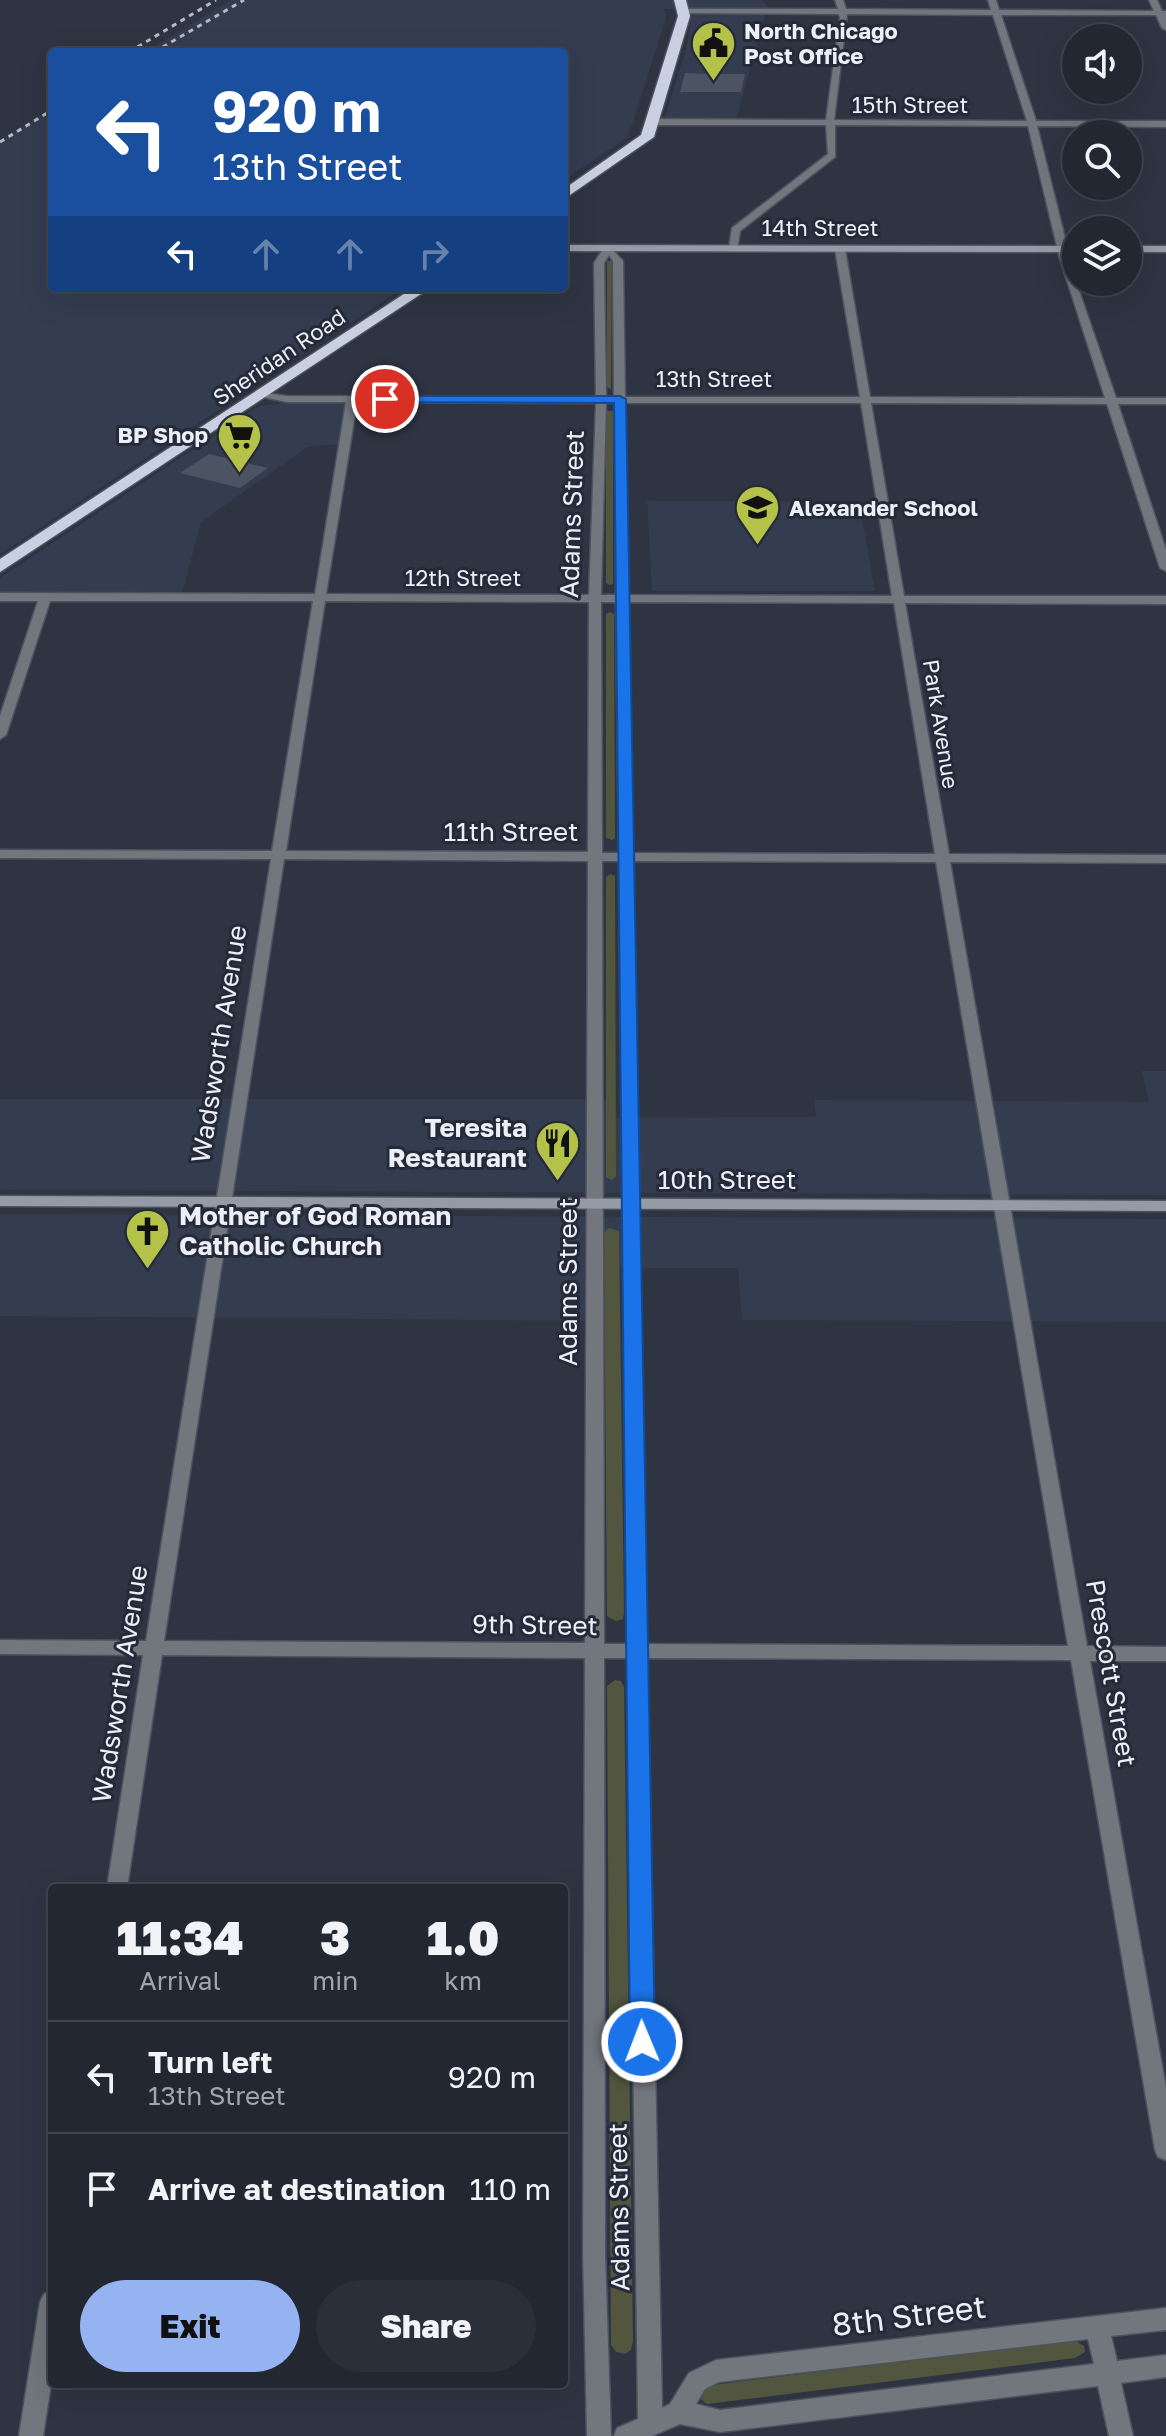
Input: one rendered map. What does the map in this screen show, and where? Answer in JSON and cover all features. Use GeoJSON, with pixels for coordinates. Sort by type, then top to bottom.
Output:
{"type":"FeatureCollection","features":[{"type":"Feature","properties":{"kind":"highway"},"geometry":{"type":"LineString","coordinates":[[568,192],[643,142],[653,122],[682,6]]}},
{"type":"Feature","properties":{"kind":"highway","name":"Sheridan Road"},"geometry":{"type":"LineString","coordinates":[[0,567],[417,292]]}},
{"type":"Feature","properties":{"kind":"street"},"geometry":{"type":"LineString","coordinates":[[734,248],[735,230],[832,155],[831,123],[844,12],[839,0]]}},
{"type":"Feature","properties":{"kind":"street"},"geometry":{"type":"LineString","coordinates":[[992,0],[1032,123],[1062,245]]}},
{"type":"Feature","properties":{"kind":"street"},"geometry":{"type":"LineString","coordinates":[[1153,0],[1163,13],[1166,28]]}},
{"type":"Feature","properties":{"kind":"street"},"geometry":{"type":"LineString","coordinates":[[682,6],[844,12],[1163,13]]}},
{"type":"Feature","properties":{"kind":"street","name":"15th Street"},"geometry":{"type":"LineString","coordinates":[[653,122],[1166,124]]}},
{"type":"Feature","properties":{"kind":"street","name":"14th Street"},"geometry":{"type":"LineString","coordinates":[[568,248],[1062,249]]}},
{"type":"Feature","properties":{"kind":"street","name":"Adams Street"},"geometry":{"type":"LineString","coordinates":[[599,2436],[594,2253],[596,599],[601,399],[599,263],[608,248],[618,261],[629,1203],[650,2425]]}},
{"type":"Feature","properties":{"kind":"street","name":"Park Avenue"},"geometry":{"type":"LineString","coordinates":[[840,249],[1001,1205]]}},
{"type":"Feature","properties":{"kind":"street"},"geometry":{"type":"LineString","coordinates":[[1142,249],[1166,249]]}},
{"type":"Feature","properties":{"kind":"street"},"geometry":{"type":"LineString","coordinates":[[1078,296],[1166,568]]}},
{"type":"Feature","properties":{"kind":"street","name":"13th Street"},"geometry":{"type":"LineString","coordinates":[[262,394],[287,399],[1166,401]]}},
{"type":"Feature","properties":{"kind":"street","name":"Wadsworth Avenue"},"geometry":{"type":"LineString","coordinates":[[118,1884],[352,399]]}},
{"type":"Feature","properties":{"kind":"street","name":"12th Street"},"geometry":{"type":"LineString","coordinates":[[0,597],[1166,600]]}},
{"type":"Feature","properties":{"kind":"street"},"geometry":{"type":"LineString","coordinates":[[0,735],[45,597]]}},
{"type":"Feature","properties":{"kind":"street","name":"11th Street"},"geometry":{"type":"LineString","coordinates":[[0,854],[1166,859]]}},
{"type":"Feature","properties":{"kind":"street","name":"10th Street"},"geometry":{"type":"LineString","coordinates":[[0,1201],[1166,1206]]}},
{"type":"Feature","properties":{"kind":"street","name":"Prescott Street"},"geometry":{"type":"LineString","coordinates":[[1001,1205],[1166,2150]]}},
{"type":"Feature","properties":{"kind":"street","name":"9th Street"},"geometry":{"type":"LineString","coordinates":[[0,1647],[1166,1654]]}},
{"type":"Feature","properties":{"kind":"street","name":"8th Street"},"geometry":{"type":"LineString","coordinates":[[679,2412],[697,2381],[716,2371],[1166,2319]]}},
{"type":"Feature","properties":{"kind":"street"},"geometry":{"type":"LineString","coordinates":[[1097,2325],[1121,2436]]}},
{"type":"Feature","properties":{"kind":"street"},"geometry":{"type":"LineString","coordinates":[[31,2436],[48,2328]]}},
{"type":"Feature","properties":{"kind":"street"},"geometry":{"type":"LineString","coordinates":[[626,2436],[679,2412],[720,2421],[1166,2366]]}},
{"type":"Feature","properties":{"kind":"shaded area"},"geometry":{"type":"Polygon","coordinates":[[[231,0],[763,0],[767,7],[736,120],[664,121],[687,45],[693,9],[664,9],[666,18],[628,137],[568,177],[568,48],[153,48],[231,0]]]}},
{"type":"Feature","properties":{"kind":"shaded area"},"geometry":{"type":"Polygon","coordinates":[[[48,111],[48,292],[397,292],[0,554],[0,141],[48,111]]]}},
{"type":"Feature","properties":{"kind":"shaded area"},"geometry":{"type":"Polygon","coordinates":[[[298,402],[353,402],[342,444],[307,447],[201,522],[181,597],[0,597],[0,578],[254,409],[298,402]]]}},
{"type":"Feature","properties":{"kind":"shaded area","name":"Alexander School"},"geometry":{"type":"Polygon","coordinates":[[[647,501],[859,502],[875,591],[652,591],[647,501]]]}},
{"type":"Feature","properties":{"kind":"shaded area"},"geometry":{"type":"Polygon","coordinates":[[[1142,1071],[1166,1071],[1166,1195],[0,1190],[0,1099],[612,1099],[612,1118],[816,1117],[814,1100],[1149,1102],[1142,1071]]]}},
{"type":"Feature","properties":{"kind":"shaded area"},"geometry":{"type":"Polygon","coordinates":[[[0,1214],[1166,1219],[1166,1322],[742,1320],[738,1268],[611,1268],[611,1321],[0,1316],[0,1214]]]}},
{"type":"Feature","properties":{"kind":"green space"},"geometry":{"type":"Polygon","coordinates":[[[607,261],[612,261],[611,389],[607,387],[607,261]]]}},
{"type":"Feature","properties":{"kind":"green space"},"geometry":{"type":"Polygon","coordinates":[[[606,411],[613,411],[613,584],[610,585],[606,583],[606,411]]]}},
{"type":"Feature","properties":{"kind":"green space"},"geometry":{"type":"Polygon","coordinates":[[[606,614],[614,614],[615,838],[612,840],[606,838],[606,614]]]}},
{"type":"Feature","properties":{"kind":"green space"},"geometry":{"type":"Polygon","coordinates":[[[610,874],[615,876],[616,1176],[612,1180],[606,1177],[606,877],[610,874]]]}},
{"type":"Feature","properties":{"kind":"green space"},"geometry":{"type":"Polygon","coordinates":[[[609,1228],[619,1231],[624,1612],[623,1619],[616,1621],[607,1616],[604,1232],[609,1228]]]}},
{"type":"Feature","properties":{"kind":"green space"},"geometry":{"type":"Polygon","coordinates":[[[615,1680],[621,1681],[624,1687],[633,2341],[631,2350],[625,2354],[616,2352],[611,2345],[607,1686],[615,1680]]]}},
{"type":"Feature","properties":{"kind":"green space"},"geometry":{"type":"Polygon","coordinates":[[[1074,2340],[1084,2346],[1085,2352],[1075,2358],[707,2404],[698,2397],[704,2386],[1074,2340]]]}},
{"type":"Feature","properties":{"kind":"building","name":"North Chicago Post Office"},"geometry":{"type":"Polygon","coordinates":[[[685,73],[745,74],[741,92],[680,92],[685,73]]]}},
{"type":"Feature","properties":{"kind":"building"},"geometry":{"type":"Polygon","coordinates":[[[209,454],[268,468],[240,488],[180,473],[209,454]]]}},
{"type":"Feature","properties":{"kind":"railway"},"geometry":{"type":"LineString","coordinates":[[136,48],[216,0]]}},
{"type":"Feature","properties":{"kind":"railway"},"geometry":{"type":"LineString","coordinates":[[161,48],[244,0]]}},
{"type":"Feature","properties":{"kind":"railway"},"geometry":{"type":"LineString","coordinates":[[0,142],[48,112]]}},
{"type":"Feature","properties":{"kind":"place","name":"North Chicago Post Office"},"geometry":{"type":"Point","coordinates":[713,83]}},
{"type":"Feature","properties":{"kind":"place","name":"BP Shop"},"geometry":{"type":"Point","coordinates":[239,474]}},
{"type":"Feature","properties":{"kind":"place","name":"Alexander School"},"geometry":{"type":"Point","coordinates":[758,547]}},
{"type":"Feature","properties":{"kind":"place","name":"Teresita Restaurant"},"geometry":{"type":"Point","coordinates":[558,1182]}},
{"type":"Feature","properties":{"kind":"place","name":"Mother of God Roman Catholic Church"},"geometry":{"type":"Point","coordinates":[148,1270]}},
{"type":"Feature","properties":{"kind":"route"},"geometry":{"type":"LineString","coordinates":[[385,399],[620,399],[642,2042]]}}]}
